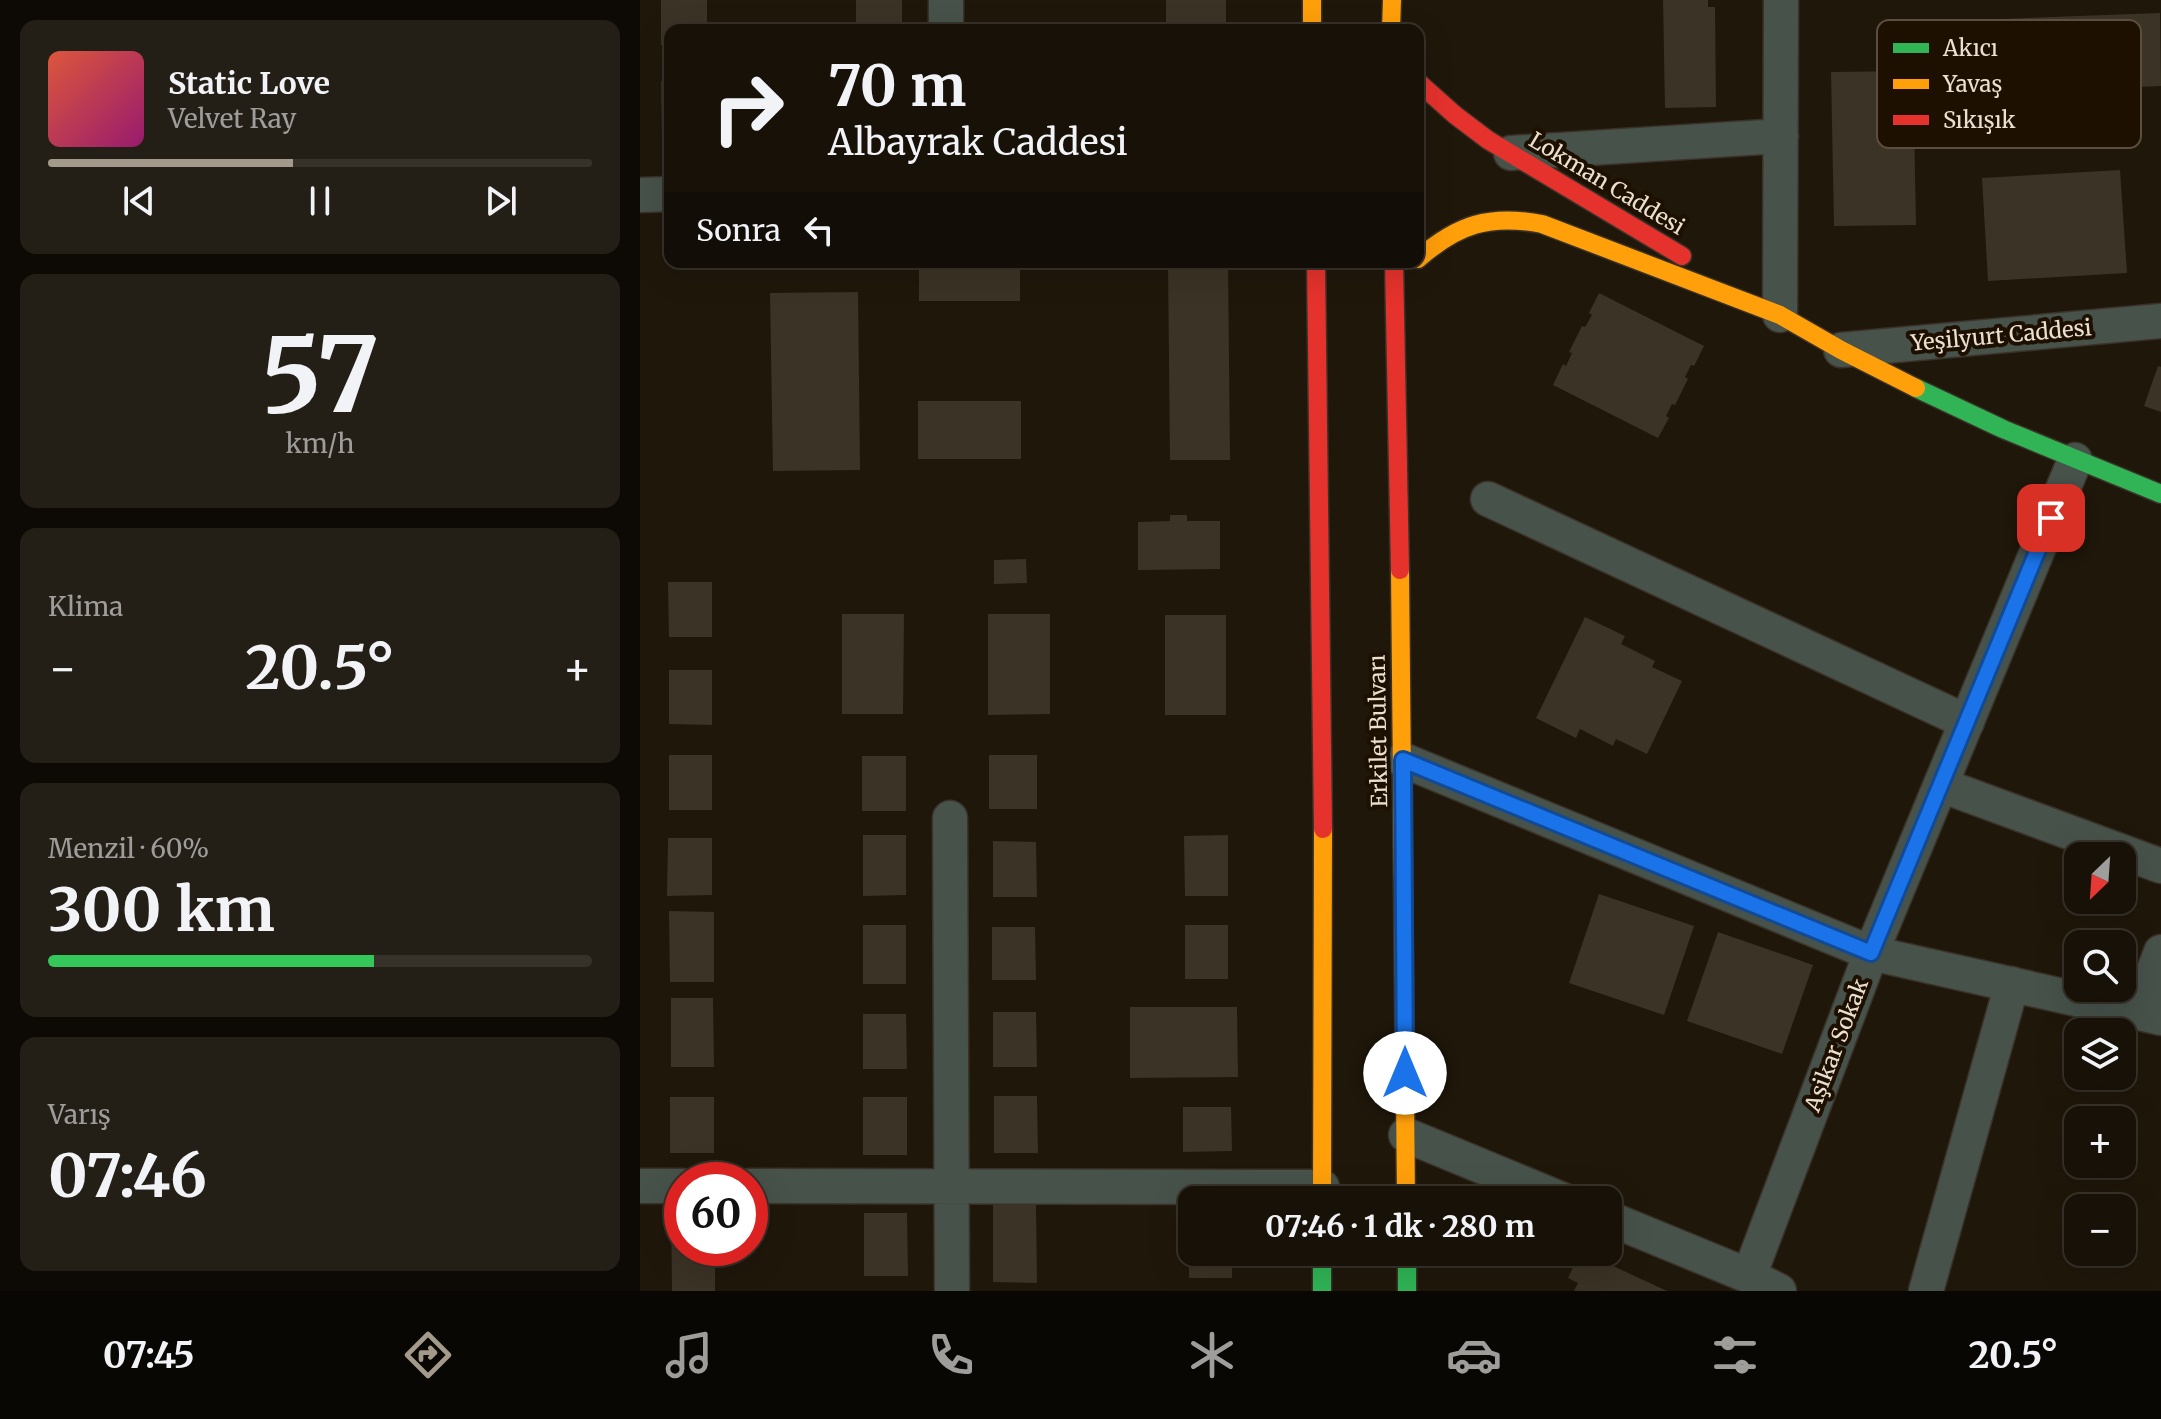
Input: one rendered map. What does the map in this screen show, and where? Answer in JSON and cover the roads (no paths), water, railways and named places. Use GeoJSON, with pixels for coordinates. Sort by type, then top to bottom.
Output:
{"type":"FeatureCollection","features":[{"type":"Feature","properties":{"kind":"main road"},"geometry":{"type":"LineString","coordinates":[[1312,0],[1312,24]]}},
{"type":"Feature","properties":{"kind":"main road"},"geometry":{"type":"LineString","coordinates":[[1391,24],[1392,0]]}},
{"type":"Feature","properties":{"kind":"main road","name":"Lokman Caddesi"},"geometry":{"type":"LineString","coordinates":[[1424,87],[1488,140],[1780,315]]}},
{"type":"Feature","properties":{"kind":"main road"},"geometry":{"type":"LineString","coordinates":[[1424,254],[1442,239],[1472,224],[1489,220],[1525,220],[1542,224],[1780,315],[1841,350],[1935,397],[2075,460],[2161,494]]}},
{"type":"Feature","properties":{"kind":"main road"},"geometry":{"type":"LineString","coordinates":[[1316,268],[1323,743],[1322,1186]]}},
{"type":"Feature","properties":{"kind":"main road","name":"Erkilet Bulvarı"},"geometry":{"type":"LineString","coordinates":[[1394,268],[1403,760],[1406,1186]]}},
{"type":"Feature","properties":{"kind":"main road"},"geometry":{"type":"LineString","coordinates":[[1394,300],[1412,268]]}},
{"type":"Feature","properties":{"kind":"main road"},"geometry":{"type":"LineString","coordinates":[[1322,1266],[1322,1291]]}},
{"type":"Feature","properties":{"kind":"main road"},"geometry":{"type":"LineString","coordinates":[[1407,1266],[1407,1291]]}},
{"type":"Feature","properties":{"kind":"street"},"geometry":{"type":"LineString","coordinates":[[946,0],[946,24]]}},
{"type":"Feature","properties":{"kind":"street"},"geometry":{"type":"LineString","coordinates":[[1780,315],[1781,0]]}},
{"type":"Feature","properties":{"kind":"street"},"geometry":{"type":"LineString","coordinates":[[1511,153],[1781,136]]}},
{"type":"Feature","properties":{"kind":"street"},"geometry":{"type":"LineString","coordinates":[[640,195],[664,194]]}},
{"type":"Feature","properties":{"kind":"street","name":"Yeşilyurt Caddesi"},"geometry":{"type":"LineString","coordinates":[[1841,350],[2161,321]]}},
{"type":"Feature","properties":{"kind":"street","name":"Aşikar Sokak"},"geometry":{"type":"LineString","coordinates":[[1749,1276],[1871,953],[2075,460]]}},
{"type":"Feature","properties":{"kind":"street"},"geometry":{"type":"LineString","coordinates":[[1488,499],[1967,722]]}},
{"type":"Feature","properties":{"kind":"street"},"geometry":{"type":"LineString","coordinates":[[1403,760],[1871,953],[2150,1015],[2161,952]]}},
{"type":"Feature","properties":{"kind":"street"},"geometry":{"type":"LineString","coordinates":[[1941,785],[2161,866]]}},
{"type":"Feature","properties":{"kind":"street"},"geometry":{"type":"LineString","coordinates":[[950,818],[952,1291]]}},
{"type":"Feature","properties":{"kind":"street"},"geometry":{"type":"LineString","coordinates":[[1926,1291],[2012,984]]}},
{"type":"Feature","properties":{"kind":"street"},"geometry":{"type":"LineString","coordinates":[[1406,1135],[1529,1186]]}},
{"type":"Feature","properties":{"kind":"street"},"geometry":{"type":"LineString","coordinates":[[640,1186],[664,1186]]}},
{"type":"Feature","properties":{"kind":"street"},"geometry":{"type":"LineString","coordinates":[[768,1186],[1178,1191]]}},
{"type":"Feature","properties":{"kind":"street"},"geometry":{"type":"LineString","coordinates":[[1622,1224],[1779,1291]]}}]}
